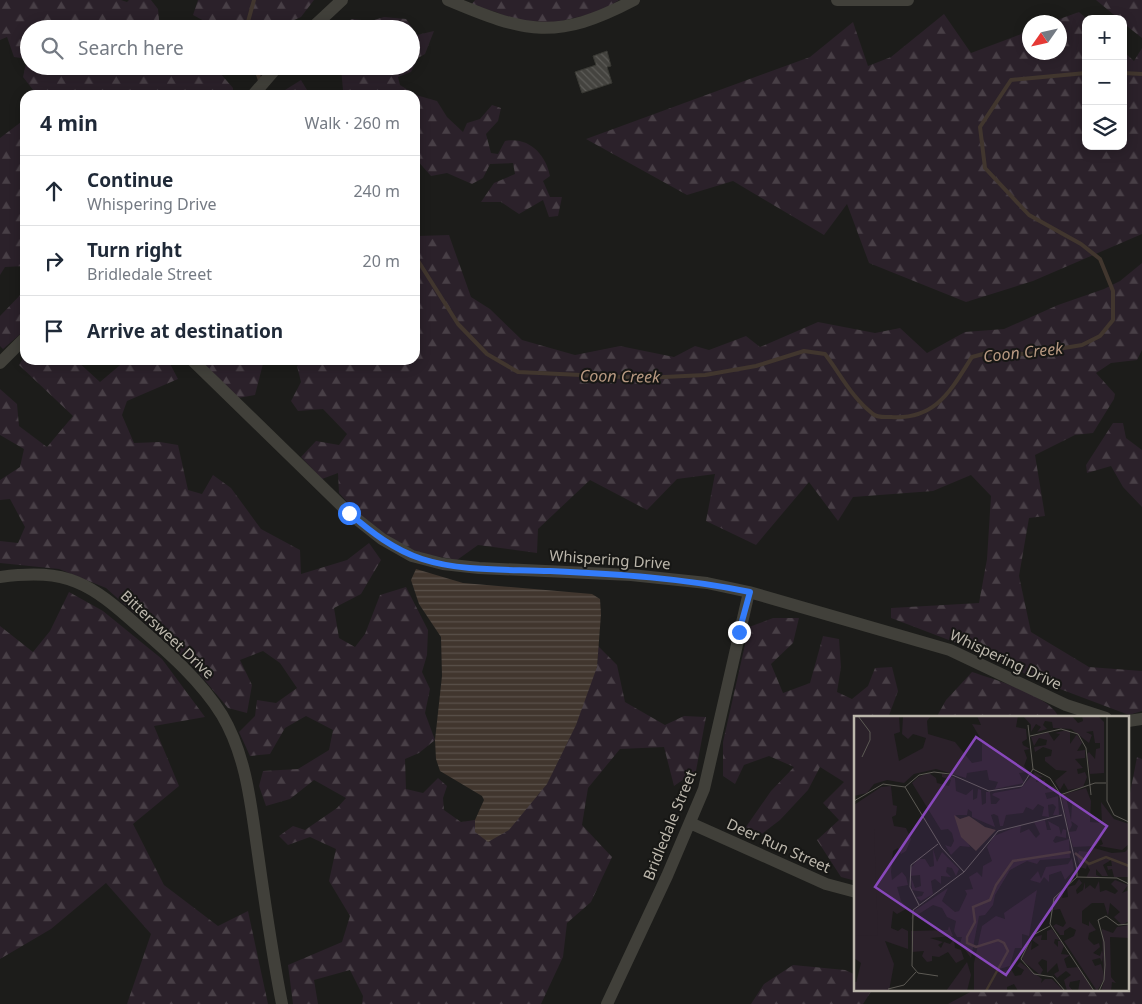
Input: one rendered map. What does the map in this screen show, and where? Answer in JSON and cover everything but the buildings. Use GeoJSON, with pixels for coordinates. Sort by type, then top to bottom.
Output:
{"type":"FeatureCollection","features":[{"type":"Feature","properties":{"kind":"street"},"geometry":{"type":"LineString","coordinates":[[321,20],[342,0]]}},
{"type":"Feature","properties":{"kind":"street"},"geometry":{"type":"LineString","coordinates":[[448,0],[512,25],[545,29],[567,27],[592,20],[634,0]]}},
{"type":"Feature","properties":{"kind":"street"},"geometry":{"type":"LineString","coordinates":[[838,0],[908,0]]}},
{"type":"Feature","properties":{"kind":"street"},"geometry":{"type":"LineString","coordinates":[[259,89],[271,75]]}},
{"type":"Feature","properties":{"kind":"street"},"geometry":{"type":"LineString","coordinates":[[1,359],[20,342]]}},
{"type":"Feature","properties":{"kind":"street","name":"Whispering Drive"},"geometry":{"type":"LineString","coordinates":[[197,365],[349,513],[382,539],[412,556],[443,564],[479,568],[631,575],[707,583],[750,592],[950,650],[1080,714]]}},
{"type":"Feature","properties":{"kind":"street","name":"Bittersweet Drive"},"geometry":{"type":"LineString","coordinates":[[0,577],[39,574],[57,576],[76,580],[96,590],[138,625],[195,679],[222,716],[235,744],[248,789],[282,1004]]}},
{"type":"Feature","properties":{"kind":"street","name":"Bridledale Street"},"geometry":{"type":"LineString","coordinates":[[607,1004],[704,789],[750,592]]}},
{"type":"Feature","properties":{"kind":"street"},"geometry":{"type":"LineString","coordinates":[[1080,714],[1093,716]]}},
{"type":"Feature","properties":{"kind":"street","name":"Deer Run Street"},"geometry":{"type":"LineString","coordinates":[[690,823],[826,884],[854,891]]}},
{"type":"Feature","properties":{"kind":"green space"},"geometry":{"type":"Polygon","coordinates":[[[0,0],[121,0],[127,2],[129,0],[151,0],[158,9],[159,20],[20,20],[20,58],[14,57],[7,37],[0,40],[0,0]]]}},
{"type":"Feature","properties":{"kind":"green space"},"geometry":{"type":"Polygon","coordinates":[[[198,0],[314,0],[301,17],[294,20],[202,20],[193,15],[198,0]]]}},
{"type":"Feature","properties":{"kind":"green space"},"geometry":{"type":"Polygon","coordinates":[[[475,0],[619,0],[602,11],[554,23],[515,20],[471,5],[475,0]]]}},
{"type":"Feature","properties":{"kind":"green space"},"geometry":{"type":"Polygon","coordinates":[[[1096,0],[1142,0],[1142,38],[1127,26],[1127,15],[1114,15],[1096,0]]]}},
{"type":"Feature","properties":{"kind":"green space"},"geometry":{"type":"Polygon","coordinates":[[[1079,12],[1082,15],[1082,150],[1127,150],[1127,55],[1134,61],[1142,48],[1142,234],[1033,281],[966,302],[869,263],[847,204],[824,235],[733,181],[687,195],[586,139],[810,57],[853,22],[868,66],[891,57],[944,14],[971,53],[1022,34],[1022,60],[1067,60],[1067,16],[1079,12]]]}},
{"type":"Feature","properties":{"kind":"green space"},"geometry":{"type":"Polygon","coordinates":[[[384,17],[407,20],[374,20],[384,17]]]}},
{"type":"Feature","properties":{"kind":"green space"},"geometry":{"type":"Polygon","coordinates":[[[434,31],[425,54],[420,57],[420,34],[434,31]]]}},
{"type":"Feature","properties":{"kind":"green space"},"geometry":{"type":"Polygon","coordinates":[[[23,75],[222,75],[233,90],[33,90],[23,75]]]}},
{"type":"Feature","properties":{"kind":"green space"},"geometry":{"type":"Polygon","coordinates":[[[342,75],[403,75],[398,77],[400,85],[408,90],[343,90],[342,75]]]}},
{"type":"Feature","properties":{"kind":"green space"},"geometry":{"type":"Polygon","coordinates":[[[301,80],[307,90],[285,90],[301,80]]]}},
{"type":"Feature","properties":{"kind":"green space"},"geometry":{"type":"Polygon","coordinates":[[[420,96],[437,101],[447,117],[463,132],[467,123],[480,119],[492,105],[501,108],[498,121],[486,134],[491,153],[498,154],[505,141],[513,140],[521,141],[535,148],[548,168],[550,176],[543,181],[550,197],[562,197],[558,216],[549,217],[543,200],[519,214],[501,202],[481,202],[494,183],[515,174],[513,163],[490,164],[483,178],[472,184],[447,173],[431,176],[420,164],[420,96]]]}},
{"type":"Feature","properties":{"kind":"green space"},"geometry":{"type":"Polygon","coordinates":[[[20,123],[20,266],[5,267],[0,275],[0,138],[20,123]]]}},
{"type":"Feature","properties":{"kind":"green space"},"geometry":{"type":"Polygon","coordinates":[[[449,235],[471,297],[490,309],[522,340],[575,355],[620,346],[674,357],[695,346],[709,350],[746,336],[760,347],[818,322],[875,333],[900,328],[927,353],[965,332],[1004,329],[1058,305],[1104,289],[1120,281],[1142,263],[1142,350],[1137,360],[1111,363],[1096,373],[1115,394],[1114,399],[1093,433],[1075,435],[1035,455],[1045,516],[1029,518],[1019,576],[1031,632],[1089,667],[1142,671],[1142,711],[1129,715],[1052,686],[962,645],[891,618],[891,608],[979,603],[987,559],[991,496],[971,475],[933,491],[853,497],[838,521],[809,482],[756,545],[706,521],[715,474],[677,479],[647,510],[590,480],[538,529],[537,553],[478,545],[457,560],[419,553],[393,540],[361,517],[339,493],[338,473],[322,479],[301,457],[316,441],[339,445],[347,434],[323,409],[298,411],[291,401],[301,382],[297,366],[420,365],[420,236],[449,235]]]}},
{"type":"Feature","properties":{"kind":"green space"},"geometry":{"type":"Polygon","coordinates":[[[20,295],[20,334],[3,349],[0,346],[0,316],[20,295]]]}},
{"type":"Feature","properties":{"kind":"green space"},"geometry":{"type":"Polygon","coordinates":[[[20,363],[20,365],[81,365],[100,382],[120,365],[171,365],[178,379],[127,401],[122,415],[134,443],[160,442],[178,445],[188,490],[202,494],[213,475],[231,488],[261,529],[300,550],[301,574],[347,560],[369,543],[381,560],[361,594],[334,608],[339,638],[355,647],[365,634],[380,595],[406,587],[428,630],[427,655],[422,672],[430,689],[425,713],[435,740],[419,753],[405,759],[406,789],[423,793],[438,778],[447,786],[443,798],[444,810],[461,822],[475,820],[475,832],[597,667],[598,646],[617,665],[625,702],[665,725],[684,716],[706,717],[696,771],[674,786],[664,747],[620,749],[588,788],[582,825],[612,857],[591,902],[567,923],[563,957],[541,1004],[362,1004],[363,996],[350,970],[314,980],[318,1004],[293,1004],[288,965],[342,942],[350,916],[329,881],[336,849],[310,837],[288,845],[279,836],[293,826],[305,830],[337,808],[346,798],[314,780],[290,799],[266,806],[259,786],[263,771],[298,769],[329,750],[333,730],[306,716],[285,728],[270,754],[250,756],[239,732],[255,716],[257,700],[276,703],[297,688],[280,663],[263,651],[240,660],[252,685],[247,713],[228,708],[191,664],[106,588],[59,569],[0,563],[0,541],[18,543],[25,527],[10,499],[0,500],[0,480],[20,467],[24,449],[0,435],[0,389],[17,404],[19,426],[47,447],[73,416],[19,365],[20,363]]]}},
{"type":"Feature","properties":{"kind":"green space"},"geometry":{"type":"Polygon","coordinates":[[[204,365],[263,365],[255,395],[238,398],[204,365]]]}},
{"type":"Feature","properties":{"kind":"green space"},"geometry":{"type":"Polygon","coordinates":[[[1113,423],[1123,423],[1126,438],[1142,450],[1142,507],[1123,487],[1111,466],[1087,473],[1086,465],[1113,423]]]}},
{"type":"Feature","properties":{"kind":"green space"},"geometry":{"type":"Polygon","coordinates":[[[69,592],[103,611],[162,659],[205,717],[154,726],[179,786],[133,824],[164,885],[218,926],[248,911],[268,1004],[127,1004],[151,934],[106,883],[51,929],[0,959],[0,626],[33,652],[50,631],[69,592]]]}},
{"type":"Feature","properties":{"kind":"green space"},"geometry":{"type":"Polygon","coordinates":[[[773,618],[799,618],[793,643],[771,664],[783,693],[810,683],[823,636],[839,639],[841,667],[837,692],[852,699],[868,686],[875,668],[892,667],[898,691],[889,716],[854,716],[854,880],[841,877],[817,840],[839,820],[823,803],[844,782],[820,767],[808,790],[780,820],[759,836],[741,834],[771,791],[794,767],[769,756],[744,765],[735,784],[723,776],[723,742],[749,627],[773,618]]]}},
{"type":"Feature","properties":{"kind":"green space"},"geometry":{"type":"Polygon","coordinates":[[[972,672],[1021,689],[1045,703],[1054,710],[1058,716],[937,716],[946,700],[972,672]]]}},
{"type":"Feature","properties":{"kind":"green space"},"geometry":{"type":"Polygon","coordinates":[[[1137,757],[1142,759],[1142,1004],[948,1004],[970,992],[1130,992],[1130,794],[1137,757]]]}},
{"type":"Feature","properties":{"kind":"green space"},"geometry":{"type":"Polygon","coordinates":[[[793,965],[845,970],[854,974],[854,992],[871,992],[863,1004],[751,1004],[764,984],[793,965]]]}},
{"type":"Feature","properties":{"kind":"shaded area"},"geometry":{"type":"Polygon","coordinates":[[[416,569],[463,583],[592,594],[600,599],[601,614],[597,667],[576,725],[547,784],[509,830],[488,842],[475,832],[475,820],[484,800],[482,796],[440,771],[436,759],[435,740],[442,676],[441,637],[419,604],[411,580],[416,569]]]}},
{"type":"Feature","properties":{"kind":"waterway","name":"Coon Creek"},"geometry":{"type":"LineString","coordinates":[[248,20],[254,0]]}},
{"type":"Feature","properties":{"kind":"waterway","name":"Coon Creek"},"geometry":{"type":"LineString","coordinates":[[420,264],[458,324],[487,354],[518,372],[644,378],[705,375],[756,366],[804,351],[825,354],[853,394],[875,415],[881,417],[907,417],[920,414],[931,408],[949,391],[972,357],[987,353],[1028,354],[1082,345],[1100,336],[1113,320],[1113,291],[1100,259],[1081,244],[1029,215],[985,168],[980,127],[1011,80],[1082,73]]}},
{"type":"Feature","properties":{"kind":"waterway","name":"Coon Creek"},"geometry":{"type":"LineString","coordinates":[[1127,73],[1142,74]]}},
{"type":"Feature","properties":{"kind":"waterway","name":"Coon Creek"},"geometry":{"type":"LineString","coordinates":[[258,75],[263,90]]}},
{"type":"Feature","properties":{"kind":"route"},"geometry":{"type":"LineString","coordinates":[[349,513],[367,529],[396,548],[412,556],[443,564],[479,568],[631,575],[707,583],[750,592],[739,632]]}}]}
